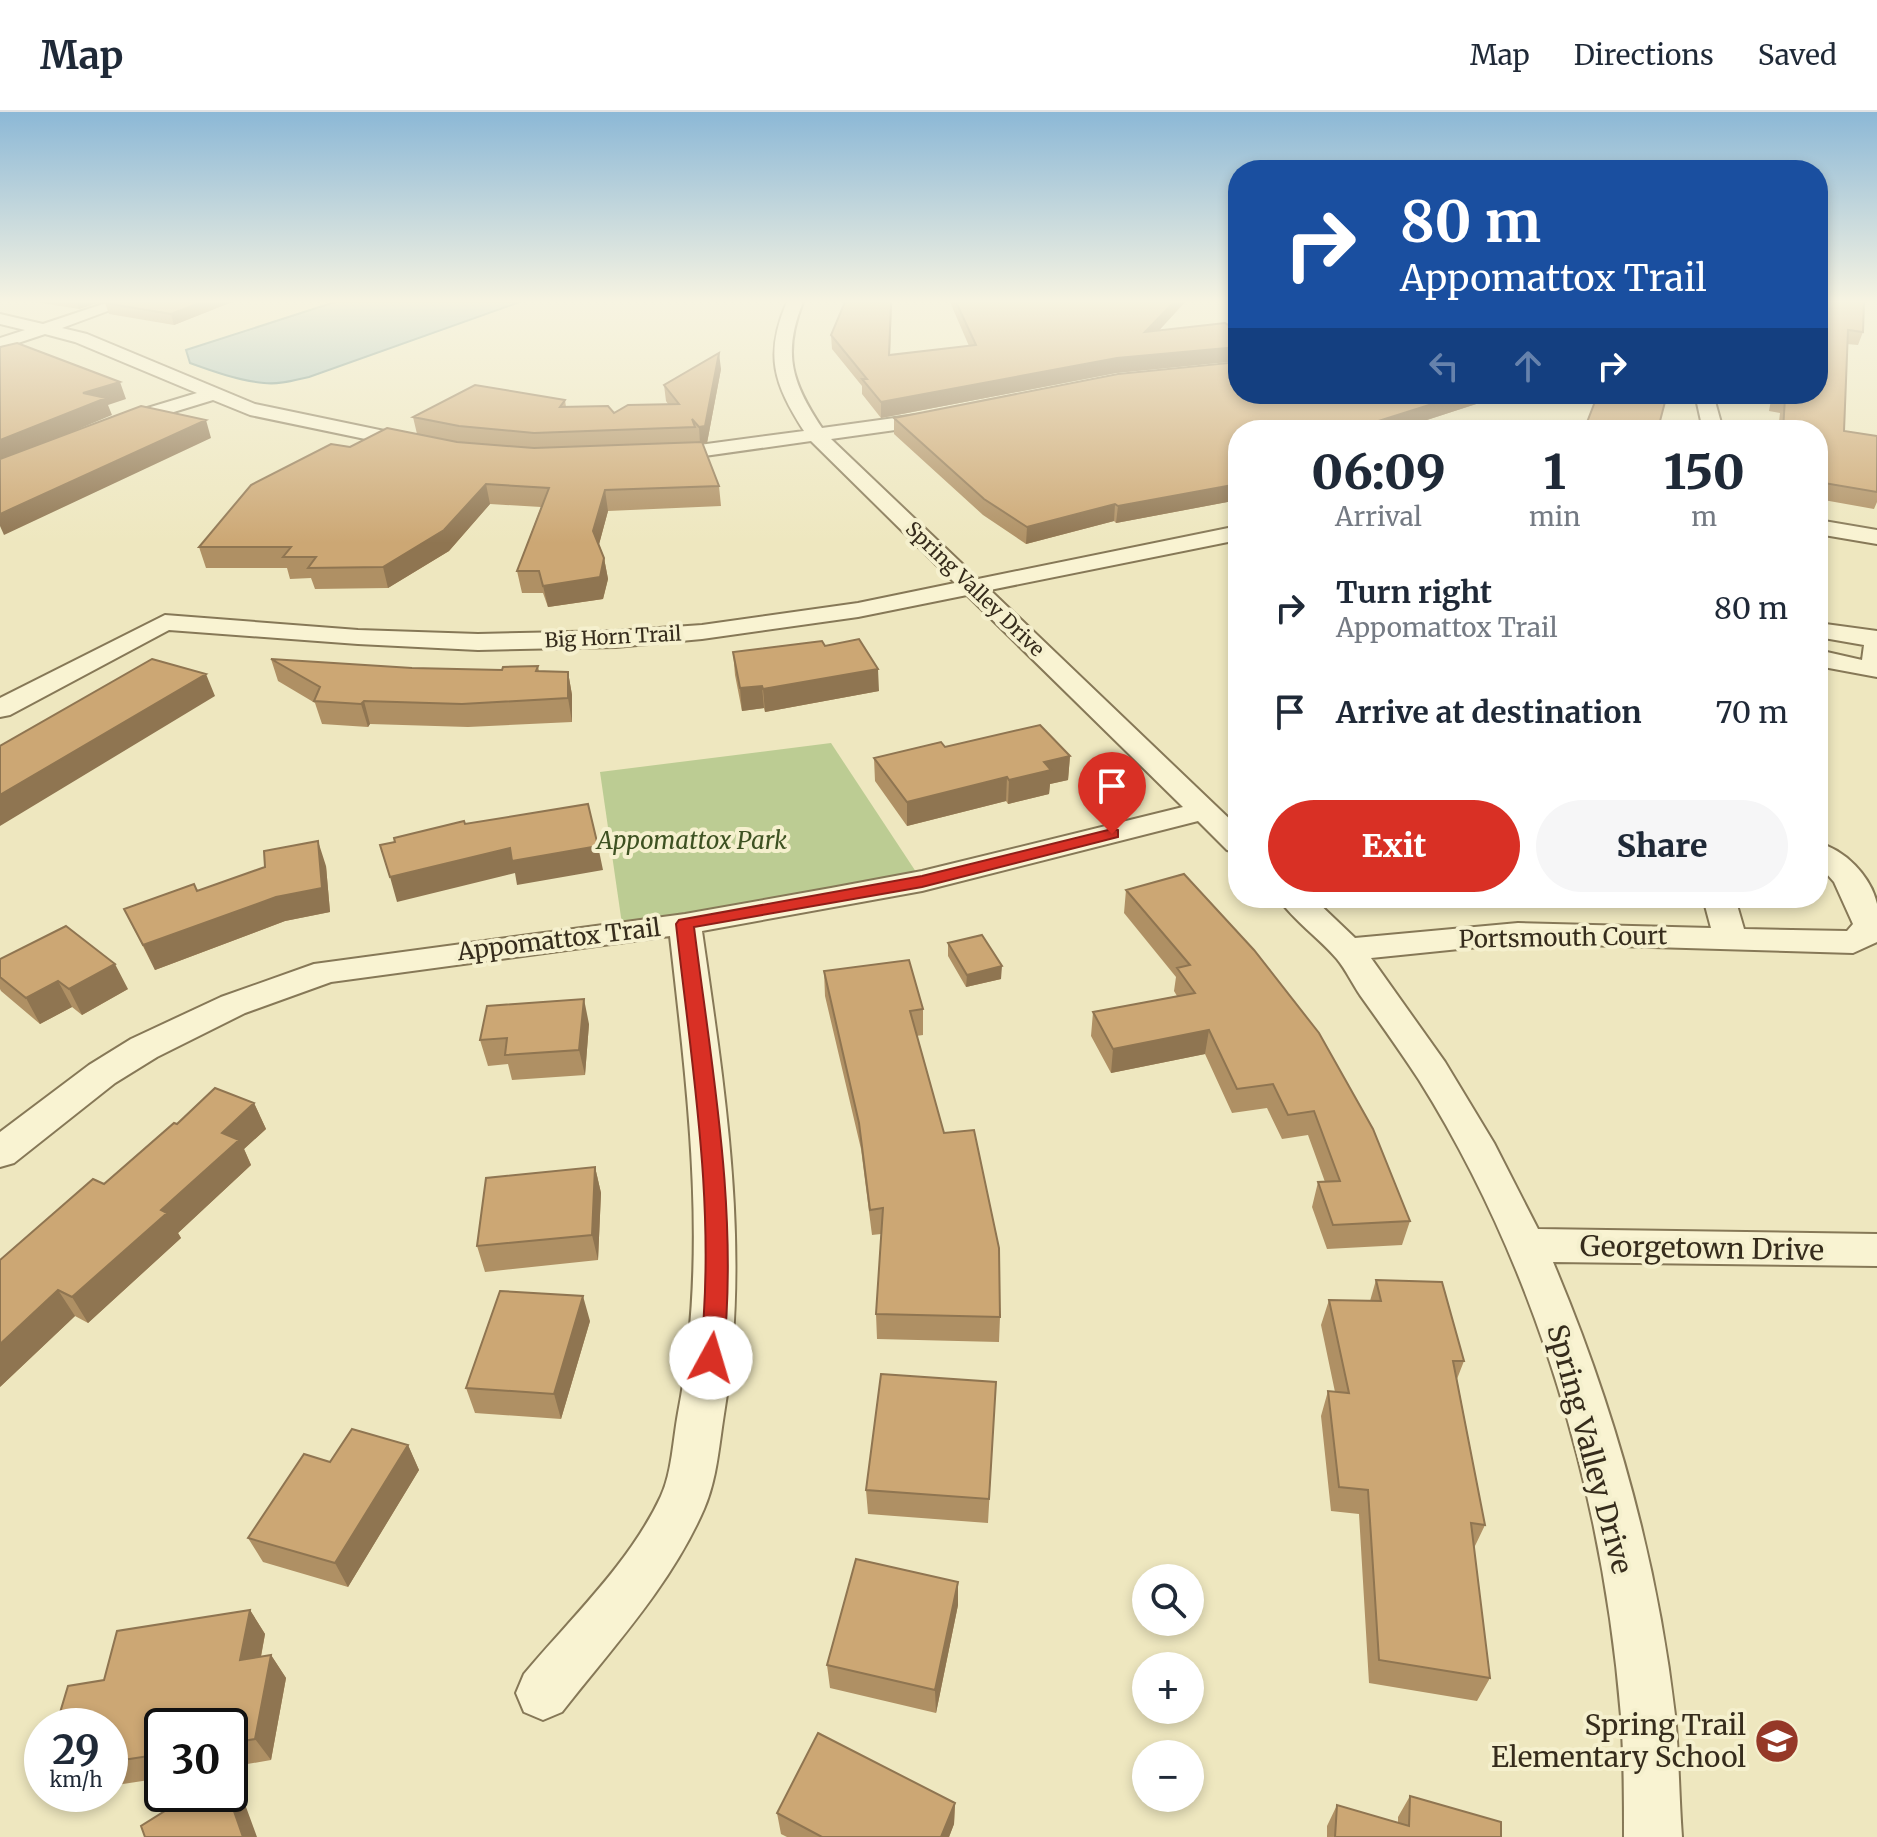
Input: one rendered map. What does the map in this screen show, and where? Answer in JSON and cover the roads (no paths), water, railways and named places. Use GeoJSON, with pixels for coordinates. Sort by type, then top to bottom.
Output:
{"type":"FeatureCollection","features":[{"type":"Feature","properties":{"kind":"street"},"geometry":{"type":"LineString","coordinates":[[187,382],[271,415],[432,447]]}},
{"type":"Feature","properties":{"kind":"street","name":"Spring Valley Drive"},"geometry":{"type":"LineString","coordinates":[[787,382],[817,436],[1228,834]]}},
{"type":"Feature","properties":{"kind":"street"},"geometry":{"type":"LineString","coordinates":[[97,431],[214,394]]}},
{"type":"Feature","properties":{"kind":"street"},"geometry":{"type":"LineString","coordinates":[[640,458],[702,453],[952,414]]}},
{"type":"Feature","properties":{"kind":"street"},"geometry":{"type":"LineString","coordinates":[[1828,529],[1877,537]]}},
{"type":"Feature","properties":{"kind":"street","name":"Big Horn Trail"},"geometry":{"type":"LineString","coordinates":[[0,709],[165,622],[410,640],[528,642],[616,639],[812,618],[1228,535]]}},
{"type":"Feature","properties":{"kind":"street"},"geometry":{"type":"LineString","coordinates":[[1828,632],[1877,641],[1874,670],[1828,660]]}},
{"type":"Feature","properties":{"kind":"street","name":"Appomattox Trail"},"geometry":{"type":"LineString","coordinates":[[0,1153],[102,1074],[144,1048],[233,1005],[326,972],[685,924],[922,881],[1204,811]]}},
{"type":"Feature","properties":{"kind":"street","name":"Portsmouth Court"},"geometry":{"type":"LineString","coordinates":[[1347,950],[1518,933],[1853,942],[1865,935],[1869,924],[1838,864],[1828,858]]}},
{"type":"Feature","properties":{"kind":"street","name":"Spring Valley Drive"},"geometry":{"type":"LineString","coordinates":[[1304,908],[1347,950],[1455,1105],[1528,1245],[1575,1371],[1621,1542],[1646,1699],[1653,1837]]}},
{"type":"Feature","properties":{"kind":"street"},"geometry":{"type":"LineString","coordinates":[[1722,908],[1731,939]]}},
{"type":"Feature","properties":{"kind":"street"},"geometry":{"type":"LineString","coordinates":[[543,1693],[658,1546],[682,1505],[708,1387],[718,1301],[719,1235],[715,1172],[685,924]]}},
{"type":"Feature","properties":{"kind":"street","name":"Georgetown Drive"},"geometry":{"type":"LineString","coordinates":[[1528,1245],[1877,1250]]}},
{"type":"Feature","properties":{"kind":"place","name":"Spring Trail Elementary School"},"geometry":{"type":"Point","coordinates":[1777,1741]}},
{"type":"Feature","properties":{"kind":"park label","name":"Appomattox Park"},"geometry":{"type":"Point","coordinates":[692,841]}}]}
